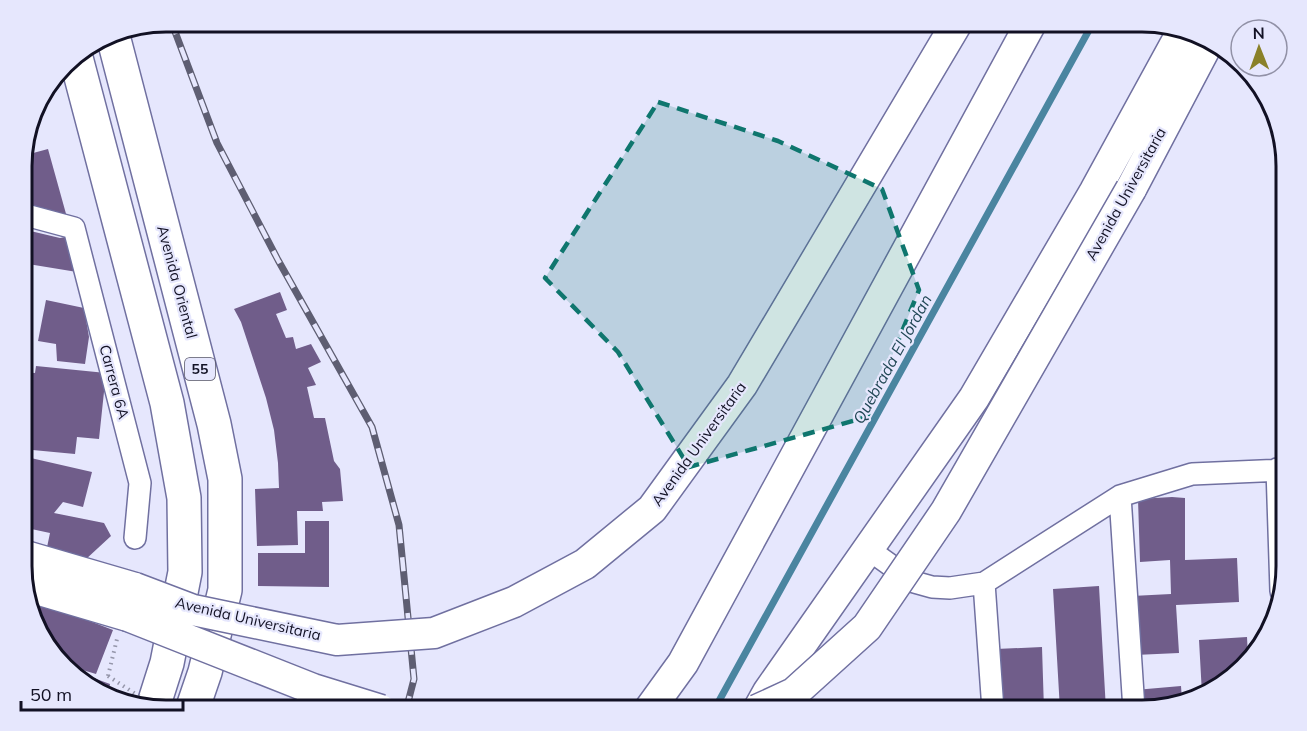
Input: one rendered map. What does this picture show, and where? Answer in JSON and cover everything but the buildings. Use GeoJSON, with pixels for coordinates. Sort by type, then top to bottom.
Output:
{"type":"FeatureCollection","features":[{"type":"Feature","properties":{"kind":"main road","name":"Avenida Universitaria"},"geometry":{"type":"LineString","coordinates":[[128,606],[194,610],[337,640],[434,633],[514,602],[585,564],[652,509],[742,385],[951,32]]}},
{"type":"Feature","properties":{"kind":"main road"},"geometry":{"type":"LineString","coordinates":[[657,700],[683,663],[1026,32]]}},
{"type":"Feature","properties":{"kind":"main road"},"geometry":{"type":"LineString","coordinates":[[763,699],[974,398],[1095,191],[1179,37]]}},
{"type":"Feature","properties":{"kind":"main road","name":"Avenida Oriental"},"geometry":{"type":"LineString","coordinates":[[115,42],[214,423],[225,479],[225,590],[205,672],[195,700]]}},
{"type":"Feature","properties":{"kind":"main road","name":"Avenida Universitaria"},"geometry":{"type":"LineString","coordinates":[[780,699],[794,693],[867,627],[946,511],[1131,189],[1205,47]]}},
{"type":"Feature","properties":{"kind":"main road"},"geometry":{"type":"LineString","coordinates":[[78,64],[167,403],[184,498],[185,572],[167,663],[156,699]]}},
{"type":"Feature","properties":{"kind":"main road"},"geometry":{"type":"LineString","coordinates":[[32,573],[128,606]]}},
{"type":"Feature","properties":{"kind":"main road","name":"Avenida Universitaria"},"geometry":{"type":"LineString","coordinates":[[128,606],[313,689],[348,700]]}},
{"type":"Feature","properties":{"kind":"street","name":"Carrera 6A"},"geometry":{"type":"LineString","coordinates":[[32,217],[74,228],[140,483],[135,538]]}},
{"type":"Feature","properties":{"kind":"street"},"geometry":{"type":"LineString","coordinates":[[868,549],[914,582],[932,587],[950,588],[984,583],[1120,496],[1192,474],[1275,470]]}},
{"type":"Feature","properties":{"kind":"street"},"geometry":{"type":"LineString","coordinates":[[1120,496],[1133,699]]}},
{"type":"Feature","properties":{"kind":"street"},"geometry":{"type":"LineString","coordinates":[[984,583],[992,699]]}},
{"type":"Feature","properties":{"kind":"path"},"geometry":{"type":"LineString","coordinates":[[128,606],[108,676],[139,696]]}},
{"type":"Feature","properties":{"kind":"highlighted area"},"geometry":{"type":"Polygon","coordinates":[[[658,102],[778,141],[882,189],[919,290],[867,417],[689,467],[618,352],[545,278],[658,102]]]}},
{"type":"Feature","properties":{"kind":"waterway","name":"Quebrada El Jordan"},"geometry":{"type":"LineString","coordinates":[[720,699],[1088,32]]}},
{"type":"Feature","properties":{"kind":"railway"},"geometry":{"type":"LineString","coordinates":[[175,32],[217,143],[278,260],[372,427],[399,525],[414,679],[409,700]]}}]}
